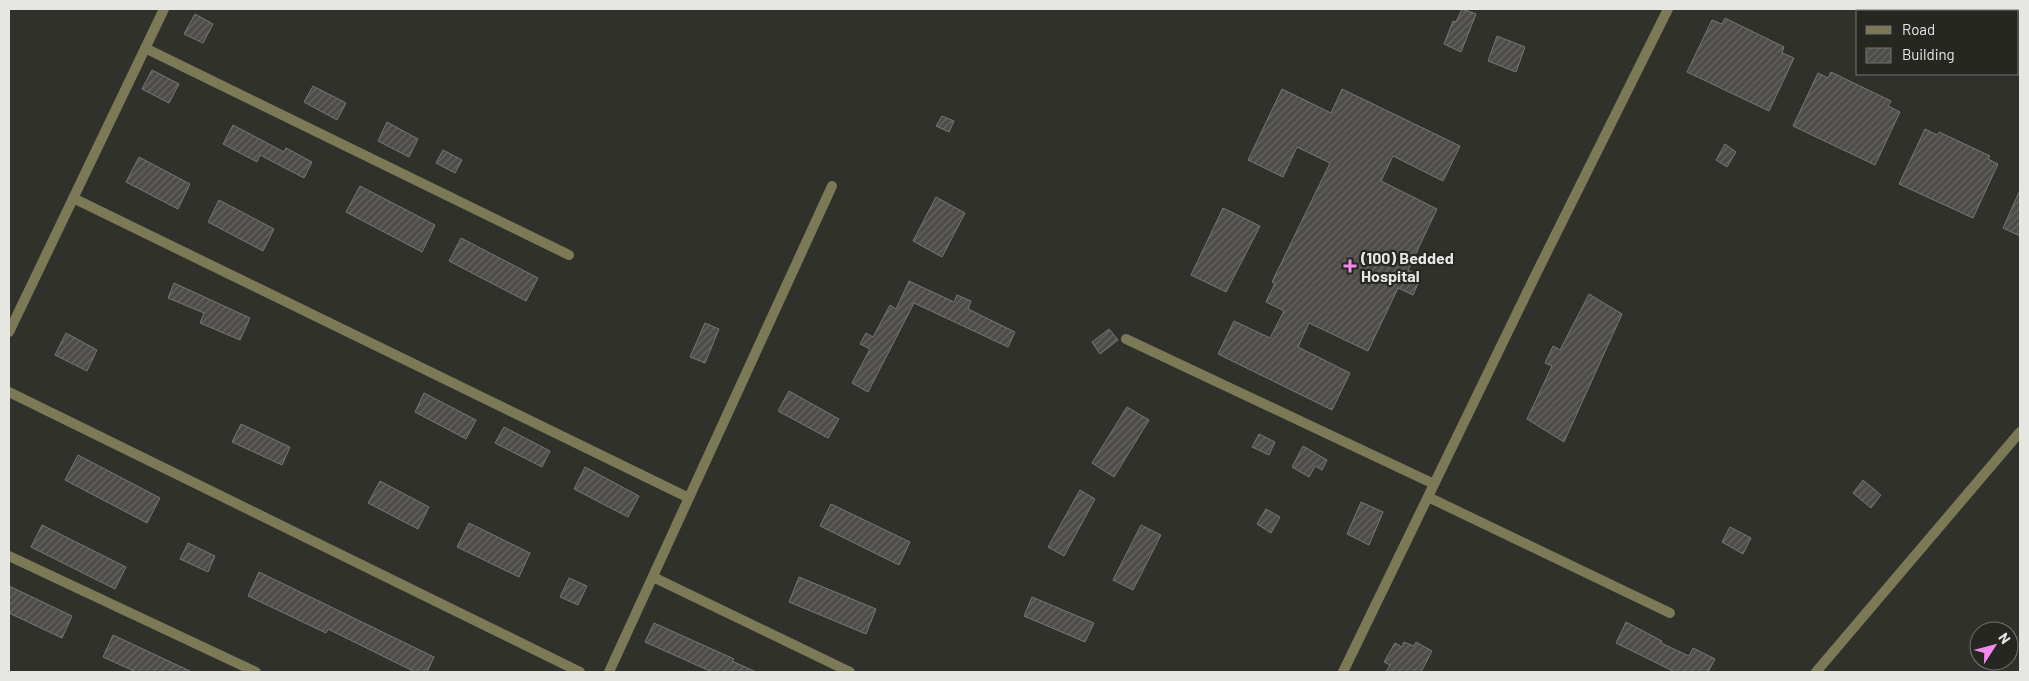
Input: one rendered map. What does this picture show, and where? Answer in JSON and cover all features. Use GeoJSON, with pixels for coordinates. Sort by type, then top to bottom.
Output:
{"type":"FeatureCollection","features":[{"type":"Feature","properties":{"kind":"street"},"geometry":{"type":"LineString","coordinates":[[9,332],[164,9]]}},
{"type":"Feature","properties":{"kind":"street"},"geometry":{"type":"LineString","coordinates":[[1344,672],[1535,276],[1668,9]]}},
{"type":"Feature","properties":{"kind":"street"},"geometry":{"type":"LineString","coordinates":[[145,48],[569,255]]}},
{"type":"Feature","properties":{"kind":"street"},"geometry":{"type":"LineString","coordinates":[[609,672],[832,186]]}},
{"type":"Feature","properties":{"kind":"street"},"geometry":{"type":"LineString","coordinates":[[73,198],[689,498]]}},
{"type":"Feature","properties":{"kind":"street"},"geometry":{"type":"LineString","coordinates":[[1126,339],[1434,484]]}},
{"type":"Feature","properties":{"kind":"street"},"geometry":{"type":"LineString","coordinates":[[9,392],[580,672]]}},
{"type":"Feature","properties":{"kind":"street"},"geometry":{"type":"LineString","coordinates":[[1816,672],[2020,432]]}},
{"type":"Feature","properties":{"kind":"street"},"geometry":{"type":"LineString","coordinates":[[1428,497],[1670,613]]}},
{"type":"Feature","properties":{"kind":"street"},"geometry":{"type":"LineString","coordinates":[[9,556],[256,672]]}},
{"type":"Feature","properties":{"kind":"street"},"geometry":{"type":"LineString","coordinates":[[653,577],[850,672]]}},
{"type":"Feature","properties":{"kind":"building"},"geometry":{"type":"Polygon","coordinates":[[[1462,9],[1476,14],[1461,52],[1444,44],[1453,21],[1456,22],[1462,9]]]}},
{"type":"Feature","properties":{"kind":"building"},"geometry":{"type":"Polygon","coordinates":[[[195,14],[213,24],[203,43],[184,34],[195,14]]]}},
{"type":"Feature","properties":{"kind":"building"},"geometry":{"type":"Polygon","coordinates":[[[1725,18],[1784,47],[1782,53],[1794,58],[1769,111],[1687,72],[1712,20],[1722,24],[1725,18]]]}},
{"type":"Feature","properties":{"kind":"building"},"geometry":{"type":"Polygon","coordinates":[[[1497,36],[1525,47],[1516,72],[1488,61],[1497,36]]]}},
{"type":"Feature","properties":{"kind":"building"},"geometry":{"type":"Polygon","coordinates":[[[152,70],[179,84],[169,103],[142,89],[152,70]]]}},
{"type":"Feature","properties":{"kind":"building"},"geometry":{"type":"Polygon","coordinates":[[[1831,72],[1891,101],[1888,106],[1900,112],[1875,165],[1793,126],[1818,73],[1828,78],[1831,72]]]}},
{"type":"Feature","properties":{"kind":"building"},"geometry":{"type":"Polygon","coordinates":[[[313,86],[346,103],[337,120],[304,102],[313,86]]]}},
{"type":"Feature","properties":{"kind":"building"},"geometry":{"type":"Polygon","coordinates":[[[1282,89],[1331,113],[1342,89],[1460,146],[1443,181],[1393,156],[1381,181],[1437,209],[1408,270],[1421,277],[1413,295],[1398,288],[1368,351],[1309,323],[1298,347],[1350,373],[1332,410],[1218,354],[1234,321],[1270,338],[1284,311],[1266,302],[1275,283],[1272,282],[1330,163],[1297,147],[1283,177],[1248,160],[1282,89]]]}},
{"type":"Feature","properties":{"kind":"building"},"geometry":{"type":"Polygon","coordinates":[[[942,116],[954,121],[949,132],[936,126],[942,116]]]}},
{"type":"Feature","properties":{"kind":"building"},"geometry":{"type":"Polygon","coordinates":[[[387,122],[418,139],[409,157],[378,141],[387,122]]]}},
{"type":"Feature","properties":{"kind":"building"},"geometry":{"type":"Polygon","coordinates":[[[233,125],[284,152],[286,148],[312,162],[304,178],[260,155],[257,162],[223,144],[233,125]]]}},
{"type":"Feature","properties":{"kind":"building"},"geometry":{"type":"Polygon","coordinates":[[[1925,129],[1937,135],[1939,132],[1990,156],[1988,159],[1998,164],[1973,218],[1899,184],[1925,129]]]}},
{"type":"Feature","properties":{"kind":"building"},"geometry":{"type":"Polygon","coordinates":[[[1725,144],[1736,152],[1727,167],[1716,160],[1725,144]]]}},
{"type":"Feature","properties":{"kind":"building"},"geometry":{"type":"Polygon","coordinates":[[[443,150],[462,160],[455,173],[436,163],[443,150]]]}},
{"type":"Feature","properties":{"kind":"building"},"geometry":{"type":"Polygon","coordinates":[[[139,157],[190,184],[178,209],[126,182],[139,157]]]}},
{"type":"Feature","properties":{"kind":"building"},"geometry":{"type":"Polygon","coordinates":[[[360,186],[435,225],[422,252],[346,212],[360,186]]]}},
{"type":"Feature","properties":{"kind":"building"},"geometry":{"type":"Polygon","coordinates":[[[2020,190],[2020,236],[2003,228],[2020,190]]]}},
{"type":"Feature","properties":{"kind":"building"},"geometry":{"type":"Polygon","coordinates":[[[936,197],[965,213],[942,257],[913,241],[936,197]]]}},
{"type":"Feature","properties":{"kind":"building"},"geometry":{"type":"Polygon","coordinates":[[[219,200],[274,229],[263,251],[208,222],[219,200]]]}},
{"type":"Feature","properties":{"kind":"building"},"geometry":{"type":"Polygon","coordinates":[[[1223,208],[1260,226],[1226,292],[1191,275],[1223,208]]]}},
{"type":"Feature","properties":{"kind":"building"},"geometry":{"type":"Polygon","coordinates":[[[461,238],[538,278],[526,301],[449,261],[461,238]]]}},
{"type":"Feature","properties":{"kind":"building"},"geometry":{"type":"Polygon","coordinates":[[[909,281],[954,302],[957,295],[971,301],[968,309],[1015,332],[1008,347],[914,303],[868,392],[852,383],[870,349],[860,344],[866,333],[873,337],[890,305],[896,309],[909,281]]]}},
{"type":"Feature","properties":{"kind":"building"},"geometry":{"type":"Polygon","coordinates":[[[174,283],[250,318],[240,340],[200,323],[204,313],[168,298],[174,283]]]}},
{"type":"Feature","properties":{"kind":"building"},"geometry":{"type":"Polygon","coordinates":[[[1589,294],[1622,314],[1564,442],[1527,419],[1552,366],[1545,363],[1553,346],[1560,350],[1589,294]]]}},
{"type":"Feature","properties":{"kind":"building"},"geometry":{"type":"Polygon","coordinates":[[[705,323],[719,329],[705,363],[690,357],[705,323]]]}},
{"type":"Feature","properties":{"kind":"building"},"geometry":{"type":"Polygon","coordinates":[[[1109,329],[1118,340],[1100,354],[1092,342],[1109,329]]]}},
{"type":"Feature","properties":{"kind":"building"},"geometry":{"type":"Polygon","coordinates":[[[66,333],[97,350],[87,371],[55,355],[66,333]]]}},
{"type":"Feature","properties":{"kind":"building"},"geometry":{"type":"Polygon","coordinates":[[[789,391],[839,419],[828,438],[778,411],[789,391]]]}},
{"type":"Feature","properties":{"kind":"building"},"geometry":{"type":"Polygon","coordinates":[[[424,393],[476,420],[466,439],[415,412],[424,393]]]}},
{"type":"Feature","properties":{"kind":"building"},"geometry":{"type":"Polygon","coordinates":[[[1127,407],[1149,420],[1114,477],[1092,463],[1127,407]]]}},
{"type":"Feature","properties":{"kind":"building"},"geometry":{"type":"Polygon","coordinates":[[[241,424],[290,447],[282,465],[232,442],[241,424]]]}},
{"type":"Feature","properties":{"kind":"building"},"geometry":{"type":"Polygon","coordinates":[[[504,427],[550,451],[542,467],[495,443],[504,427]]]}},
{"type":"Feature","properties":{"kind":"building"},"geometry":{"type":"Polygon","coordinates":[[[1259,434],[1275,442],[1269,455],[1252,447],[1259,434]]]}},
{"type":"Feature","properties":{"kind":"building"},"geometry":{"type":"Polygon","coordinates":[[[1303,446],[1327,460],[1322,470],[1315,466],[1309,477],[1292,467],[1303,446]]]}},
{"type":"Feature","properties":{"kind":"building"},"geometry":{"type":"Polygon","coordinates":[[[78,455],[160,498],[147,523],[65,480],[78,455]]]}},
{"type":"Feature","properties":{"kind":"building"},"geometry":{"type":"Polygon","coordinates":[[[585,467],[639,496],[628,517],[574,489],[585,467]]]}},
{"type":"Feature","properties":{"kind":"building"},"geometry":{"type":"Polygon","coordinates":[[[1863,480],[1881,495],[1871,508],[1853,493],[1863,480]]]}},
{"type":"Feature","properties":{"kind":"building"},"geometry":{"type":"Polygon","coordinates":[[[380,481],[429,507],[418,529],[368,503],[380,481]]]}},
{"type":"Feature","properties":{"kind":"building"},"geometry":{"type":"Polygon","coordinates":[[[1080,490],[1095,499],[1064,556],[1048,547],[1080,490]]]}},
{"type":"Feature","properties":{"kind":"building"},"geometry":{"type":"Polygon","coordinates":[[[1361,502],[1383,512],[1369,545],[1347,534],[1361,502]]]}},
{"type":"Feature","properties":{"kind":"building"},"geometry":{"type":"Polygon","coordinates":[[[831,504],[910,542],[899,565],[820,526],[831,504]]]}},
{"type":"Feature","properties":{"kind":"building"},"geometry":{"type":"Polygon","coordinates":[[[1266,509],[1280,517],[1271,533],[1257,524],[1266,509]]]}},
{"type":"Feature","properties":{"kind":"building"},"geometry":{"type":"Polygon","coordinates":[[[469,523],[530,553],[519,577],[457,547],[469,523]]]}},
{"type":"Feature","properties":{"kind":"building"},"geometry":{"type":"Polygon","coordinates":[[[42,525],[126,567],[115,589],[31,547],[42,525]]]}},
{"type":"Feature","properties":{"kind":"building"},"geometry":{"type":"Polygon","coordinates":[[[1141,525],[1161,535],[1133,590],[1113,580],[1141,525]]]}},
{"type":"Feature","properties":{"kind":"building"},"geometry":{"type":"Polygon","coordinates":[[[1730,527],[1751,538],[1743,554],[1722,542],[1730,527]]]}},
{"type":"Feature","properties":{"kind":"building"},"geometry":{"type":"Polygon","coordinates":[[[188,543],[215,556],[208,572],[180,559],[188,543]]]}},
{"type":"Feature","properties":{"kind":"building"},"geometry":{"type":"Polygon","coordinates":[[[259,572],[434,657],[427,672],[415,672],[328,629],[326,633],[248,596],[259,572]]]}},
{"type":"Feature","properties":{"kind":"building"},"geometry":{"type":"Polygon","coordinates":[[[799,577],[876,609],[866,634],[789,602],[799,577]]]}},
{"type":"Feature","properties":{"kind":"building"},"geometry":{"type":"Polygon","coordinates":[[[569,578],[587,586],[578,605],[560,597],[569,578]]]}},
{"type":"Feature","properties":{"kind":"building"},"geometry":{"type":"Polygon","coordinates":[[[9,586],[72,616],[62,638],[9,613],[9,586]]]}},
{"type":"Feature","properties":{"kind":"building"},"geometry":{"type":"Polygon","coordinates":[[[1032,597],[1094,623],[1085,642],[1024,616],[1032,597]]]}},
{"type":"Feature","properties":{"kind":"building"},"geometry":{"type":"Polygon","coordinates":[[[1626,622],[1662,641],[1661,643],[1689,656],[1693,648],[1715,659],[1708,672],[1675,672],[1616,643],[1626,622]]]}},
{"type":"Feature","properties":{"kind":"building"},"geometry":{"type":"Polygon","coordinates":[[[654,623],[734,659],[732,661],[756,672],[712,672],[645,642],[654,623]]]}},
{"type":"Feature","properties":{"kind":"building"},"geometry":{"type":"Polygon","coordinates":[[[113,635],[192,672],[136,672],[103,657],[113,635]]]}},
{"type":"Feature","properties":{"kind":"building"},"geometry":{"type":"Polygon","coordinates":[[[1404,642],[1414,646],[1416,642],[1432,651],[1421,672],[1386,672],[1390,665],[1384,662],[1395,643],[1402,647],[1404,642]]]}},
{"type":"Feature","properties":{"kind":"place","name":"(100) Bedded Hospital"},"geometry":{"type":"Point","coordinates":[1350,266]}}]}
